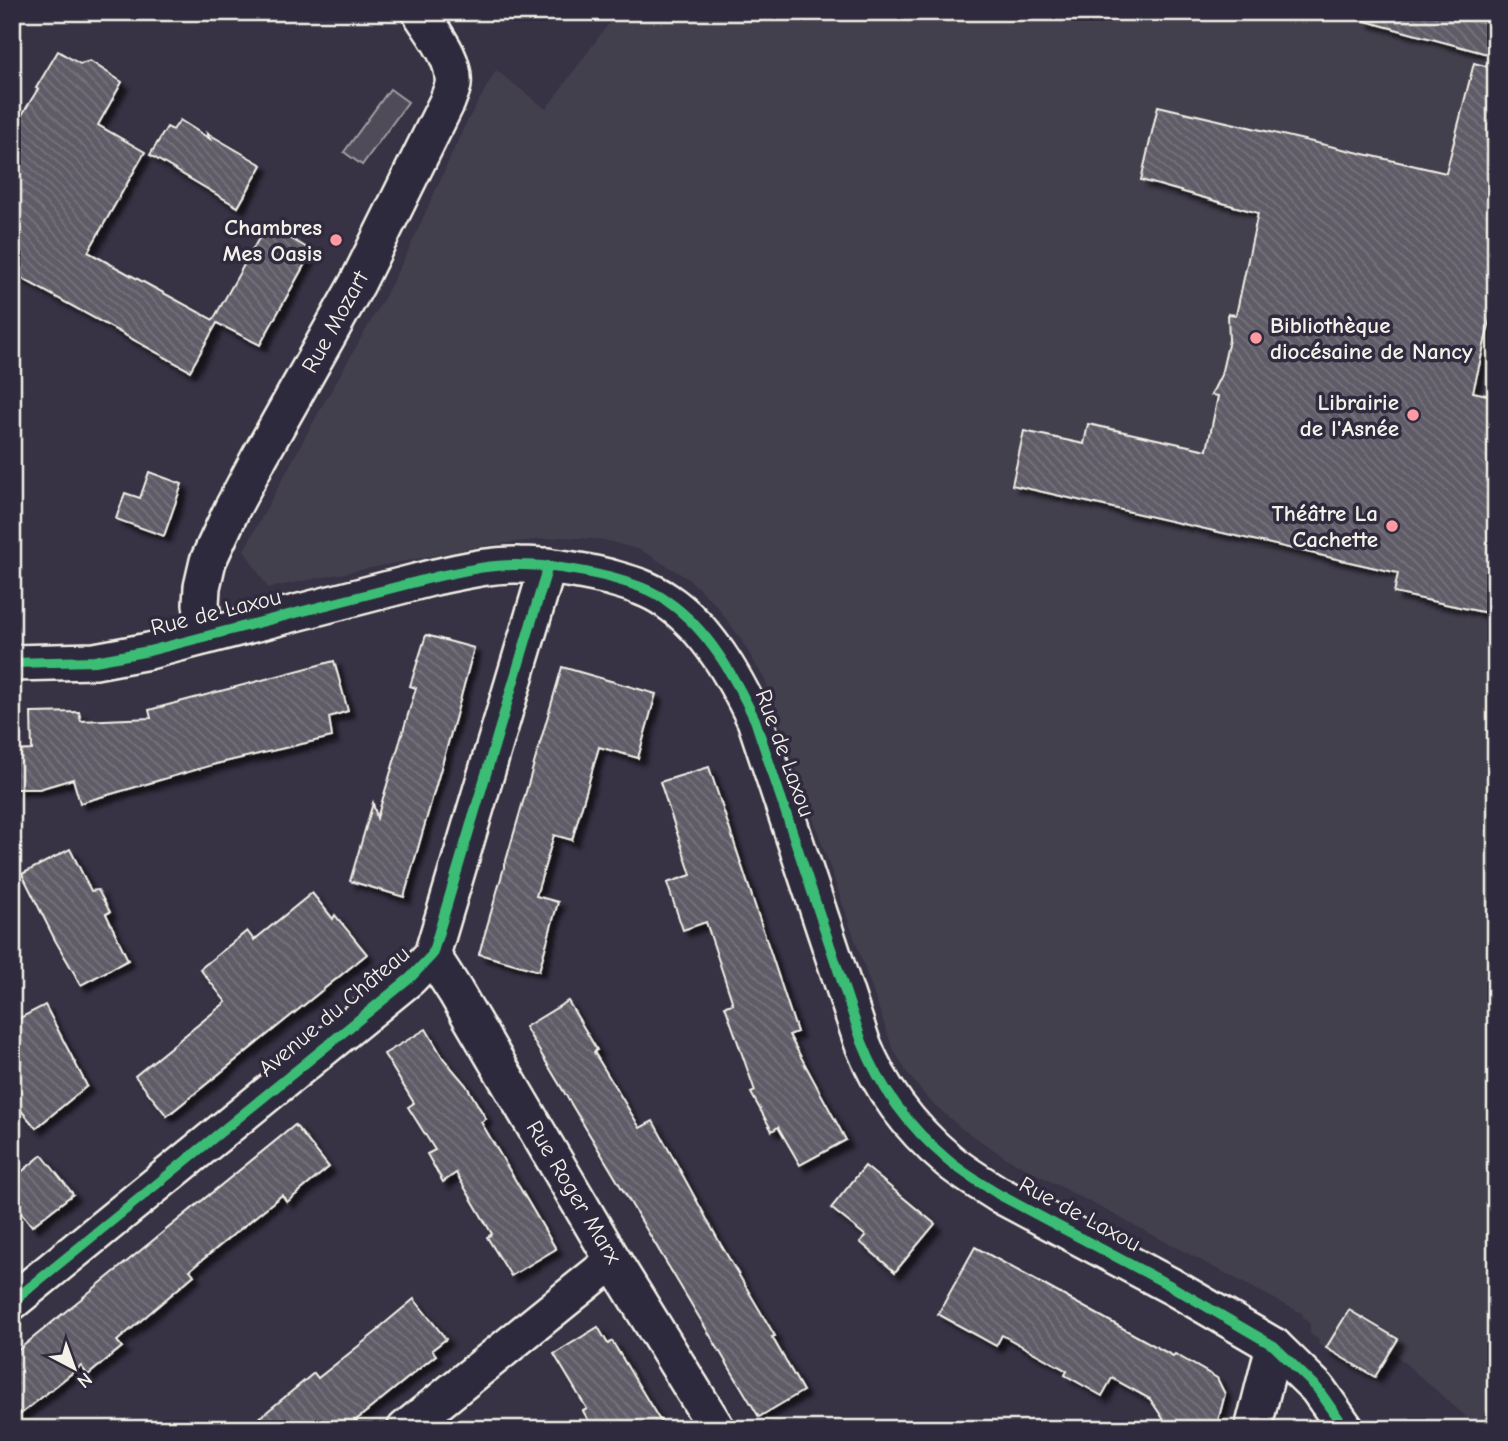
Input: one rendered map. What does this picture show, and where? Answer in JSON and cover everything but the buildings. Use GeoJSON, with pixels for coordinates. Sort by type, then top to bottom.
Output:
{"type":"FeatureCollection","features":[{"type":"Feature","properties":{"kind":"street","name":"Rue Mozart"},"geometry":{"type":"LineString","coordinates":[[206,636],[201,604],[202,587],[213,551],[259,458],[357,284],[447,102],[453,84],[451,68],[420,12]]}},
{"type":"Feature","properties":{"kind":"street","name":"Rue de Laxou"},"geometry":{"type":"LineString","coordinates":[[12,663],[95,661],[149,651],[479,568],[548,566],[584,571],[650,591],[667,601],[692,623],[710,643],[740,689],[754,720],[850,1009],[872,1067],[906,1118],[948,1161],[990,1189],[1171,1286],[1274,1346],[1317,1388],[1346,1429]]}},
{"type":"Feature","properties":{"kind":"street","name":"Avenue du Château"},"geometry":{"type":"LineString","coordinates":[[12,1302],[410,978],[432,955],[548,566]]}},
{"type":"Feature","properties":{"kind":"street","name":"Rue Roger Marx"},"geometry":{"type":"LineString","coordinates":[[432,955],[614,1262],[717,1429]]}},
{"type":"Feature","properties":{"kind":"street"},"geometry":{"type":"LineString","coordinates":[[405,1429],[614,1262]]}},
{"type":"Feature","properties":{"kind":"street"},"geometry":{"type":"LineString","coordinates":[[1253,1429],[1274,1346]]}},
{"type":"Feature","properties":{"kind":"shaded area"},"geometry":{"type":"Polygon","coordinates":[[[617,12],[1496,12],[1496,1429],[1480,1429],[1391,1351],[1375,1377],[1318,1344],[1319,1340],[1310,1334],[1310,1324],[1303,1314],[1008,1159],[962,1129],[928,1099],[907,1073],[892,1047],[766,682],[740,638],[716,605],[690,580],[641,550],[604,540],[562,537],[483,546],[268,588],[244,550],[384,298],[464,127],[496,70],[546,109],[617,12]]]}},
{"type":"Feature","properties":{"kind":"shaded area"},"geometry":{"type":"Polygon","coordinates":[[[390,89],[408,102],[362,165],[344,152],[390,89]]]}},
{"type":"Feature","properties":{"kind":"cycle path"},"geometry":{"type":"LineString","coordinates":[[12,663],[95,661],[149,651],[477,568],[519,565],[564,568],[608,577],[660,596],[682,612],[707,639],[729,670],[755,720],[862,1042],[887,1091],[909,1121],[934,1148],[972,1178],[1171,1286],[1274,1346],[1317,1388],[1346,1429]]}},
{"type":"Feature","properties":{"kind":"cycle path"},"geometry":{"type":"LineString","coordinates":[[12,1302],[410,978],[432,955],[548,566]]}},
{"type":"Feature","properties":{"kind":"place","name":"Chambres Mes Oasis"},"geometry":{"type":"Point","coordinates":[336,240]}},
{"type":"Feature","properties":{"kind":"place","name":"Bibliothèque diocésaine de Nancy"},"geometry":{"type":"Point","coordinates":[1256,338]}},
{"type":"Feature","properties":{"kind":"place","name":"Librairie de l'Asnée"},"geometry":{"type":"Point","coordinates":[1413,415]}},
{"type":"Feature","properties":{"kind":"place","name":"Théâtre La Cachette"},"geometry":{"type":"Point","coordinates":[1392,526]}}]}
